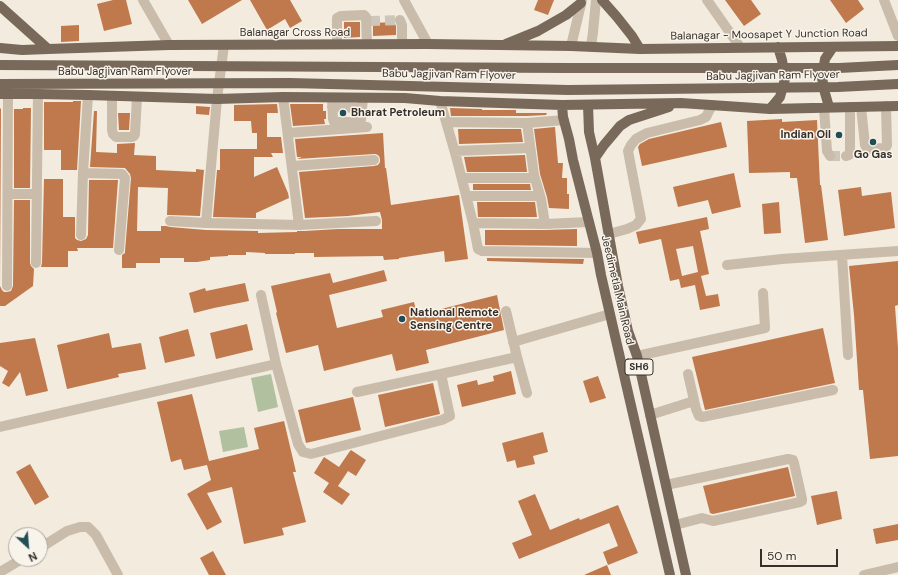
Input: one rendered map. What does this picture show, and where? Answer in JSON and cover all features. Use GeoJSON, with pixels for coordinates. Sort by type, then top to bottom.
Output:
{"type":"FeatureCollection","features":[{"type":"Feature","properties":{"kind":"main road"},"geometry":{"type":"LineString","coordinates":[[602,0],[632,36],[640,49]]}},
{"type":"Feature","properties":{"kind":"main road"},"geometry":{"type":"LineString","coordinates":[[503,45],[538,31],[566,15],[582,2]]}},
{"type":"Feature","properties":{"kind":"main road"},"geometry":{"type":"LineString","coordinates":[[0,6],[48,49]]}},
{"type":"Feature","properties":{"kind":"main road","name":"Balanagar Cross Road"},"geometry":{"type":"LineString","coordinates":[[0,48],[22,50],[169,45],[337,44],[590,47]]}},
{"type":"Feature","properties":{"kind":"main road","name":"Balanagar - Moosapet Y Junction Road"},"geometry":{"type":"LineString","coordinates":[[590,47],[640,49],[898,46]]}},
{"type":"Feature","properties":{"kind":"main road"},"geometry":{"type":"LineString","coordinates":[[770,109],[780,97],[785,79],[778,47]]}},
{"type":"Feature","properties":{"kind":"main road"},"geometry":{"type":"LineString","coordinates":[[827,107],[822,78],[825,60],[833,47]]}},
{"type":"Feature","properties":{"kind":"main road","name":"Babu Jagjivan Ram Flyover"},"geometry":{"type":"LineString","coordinates":[[0,65],[839,68],[898,64]]}},
{"type":"Feature","properties":{"kind":"main road","name":"Babu Jagjivan Ram Flyover"},"geometry":{"type":"LineString","coordinates":[[0,84],[290,83],[568,90],[838,87],[898,84]]}},
{"type":"Feature","properties":{"kind":"main road"},"geometry":{"type":"LineString","coordinates":[[4,94],[217,99],[283,97],[332,102],[362,103],[405,98],[440,101],[562,105],[681,103],[770,109],[898,106]]}},
{"type":"Feature","properties":{"kind":"main road"},"geometry":{"type":"LineString","coordinates":[[595,158],[620,126],[629,120],[681,103]]}},
{"type":"Feature","properties":{"kind":"main road","name":"Jeedimetla Main Road"},"geometry":{"type":"LineString","coordinates":[[562,105],[572,160],[597,253],[670,575]]}},
{"type":"Feature","properties":{"kind":"main road","name":"Jeedimetla Main Road"},"geometry":{"type":"LineString","coordinates":[[588,105],[589,132],[618,286],[628,331],[637,356],[686,575]]}},
{"type":"Feature","properties":{"kind":"main road"},"geometry":{"type":"LineString","coordinates":[[662,536],[675,529]]}},
{"type":"Feature","properties":{"kind":"street"},"geometry":{"type":"LineString","coordinates":[[144,0],[169,45]]}},
{"type":"Feature","properties":{"kind":"street"},"geometry":{"type":"LineString","coordinates":[[404,0],[428,44]]}},
{"type":"Feature","properties":{"kind":"street"},"geometry":{"type":"LineString","coordinates":[[590,47],[596,0]]}},
{"type":"Feature","properties":{"kind":"street"},"geometry":{"type":"LineString","coordinates":[[706,0],[740,48]]}},
{"type":"Feature","properties":{"kind":"street"},"geometry":{"type":"LineString","coordinates":[[884,0],[898,36]]}},
{"type":"Feature","properties":{"kind":"street"},"geometry":{"type":"LineString","coordinates":[[571,46],[582,2]]}},
{"type":"Feature","properties":{"kind":"street"},"geometry":{"type":"LineString","coordinates":[[337,44],[337,18],[341,16],[364,15],[366,17],[368,44]]}},
{"type":"Feature","properties":{"kind":"street"},"geometry":{"type":"LineString","coordinates":[[400,20],[402,25],[402,44]]}},
{"type":"Feature","properties":{"kind":"street"},"geometry":{"type":"LineString","coordinates":[[368,44],[370,21]]}},
{"type":"Feature","properties":{"kind":"street"},"geometry":{"type":"LineString","coordinates":[[206,223],[217,99],[224,45]]}},
{"type":"Feature","properties":{"kind":"street"},"geometry":{"type":"LineString","coordinates":[[4,94],[7,286]]}},
{"type":"Feature","properties":{"kind":"street"},"geometry":{"type":"LineString","coordinates":[[36,263],[38,94]]}},
{"type":"Feature","properties":{"kind":"street"},"geometry":{"type":"LineString","coordinates":[[81,235],[88,95]]}},
{"type":"Feature","properties":{"kind":"street"},"geometry":{"type":"LineString","coordinates":[[112,96],[112,130],[116,138],[132,138],[134,136],[137,97]]}},
{"type":"Feature","properties":{"kind":"street"},"geometry":{"type":"LineString","coordinates":[[283,97],[299,225]]}},
{"type":"Feature","properties":{"kind":"street"},"geometry":{"type":"LineString","coordinates":[[440,101],[462,178],[478,249],[482,251],[597,253]]}},
{"type":"Feature","properties":{"kind":"street"},"geometry":{"type":"LineString","coordinates":[[332,102],[334,122],[359,122],[361,120],[362,103]]}},
{"type":"Feature","properties":{"kind":"street"},"geometry":{"type":"LineString","coordinates":[[609,234],[636,225],[641,219],[628,151],[631,145],[636,139],[647,133],[700,120],[706,117],[712,105]]}},
{"type":"Feature","properties":{"kind":"street"},"geometry":{"type":"LineString","coordinates":[[861,107],[865,148],[867,149],[884,148],[887,145],[886,106]]}},
{"type":"Feature","properties":{"kind":"street"},"geometry":{"type":"LineString","coordinates":[[827,107],[826,151],[830,156]]}},
{"type":"Feature","properties":{"kind":"street"},"geometry":{"type":"LineString","coordinates":[[846,156],[850,152],[850,107]]}},
{"type":"Feature","properties":{"kind":"street"},"geometry":{"type":"LineString","coordinates":[[446,122],[527,122],[564,120]]}},
{"type":"Feature","properties":{"kind":"street"},"geometry":{"type":"LineString","coordinates":[[527,122],[535,178],[545,224]]}},
{"type":"Feature","properties":{"kind":"street"},"geometry":{"type":"LineString","coordinates":[[288,133],[367,127]]}},
{"type":"Feature","properties":{"kind":"street"},"geometry":{"type":"LineString","coordinates":[[455,151],[530,148]]}},
{"type":"Feature","properties":{"kind":"street"},"geometry":{"type":"LineString","coordinates":[[292,166],[374,160]]}},
{"type":"Feature","properties":{"kind":"street"},"geometry":{"type":"LineString","coordinates":[[83,172],[122,174],[125,178],[119,250]]}},
{"type":"Feature","properties":{"kind":"street"},"geometry":{"type":"LineString","coordinates":[[462,178],[535,178]]}},
{"type":"Feature","properties":{"kind":"street"},"geometry":{"type":"LineString","coordinates":[[5,197],[37,194]]}},
{"type":"Feature","properties":{"kind":"street"},"geometry":{"type":"LineString","coordinates":[[466,196],[540,196]]}},
{"type":"Feature","properties":{"kind":"street"},"geometry":{"type":"LineString","coordinates":[[170,221],[299,225],[376,221]]}},
{"type":"Feature","properties":{"kind":"street"},"geometry":{"type":"LineString","coordinates":[[473,223],[545,224],[589,222]]}},
{"type":"Feature","properties":{"kind":"street"},"geometry":{"type":"LineString","coordinates":[[727,265],[782,259],[898,251]]}},
{"type":"Feature","properties":{"kind":"street"},"geometry":{"type":"LineString","coordinates":[[842,255],[848,356]]}},
{"type":"Feature","properties":{"kind":"street"},"geometry":{"type":"LineString","coordinates":[[637,356],[765,328],[763,293]]}},
{"type":"Feature","properties":{"kind":"street"},"geometry":{"type":"LineString","coordinates":[[261,295],[276,364],[298,444],[303,452],[311,454],[442,420],[450,416],[441,374]]}},
{"type":"Feature","properties":{"kind":"street"},"geometry":{"type":"LineString","coordinates":[[506,311],[527,393]]}},
{"type":"Feature","properties":{"kind":"street"},"geometry":{"type":"LineString","coordinates":[[513,342],[610,314]]}},
{"type":"Feature","properties":{"kind":"street"},"geometry":{"type":"LineString","coordinates":[[357,392],[517,358]]}},
{"type":"Feature","properties":{"kind":"street"},"geometry":{"type":"LineString","coordinates":[[0,427],[276,364]]}},
{"type":"Feature","properties":{"kind":"street"},"geometry":{"type":"LineString","coordinates":[[688,374],[697,413],[702,417],[833,390]]}},
{"type":"Feature","properties":{"kind":"street"},"geometry":{"type":"LineString","coordinates":[[650,415],[694,401]]}},
{"type":"Feature","properties":{"kind":"street"},"geometry":{"type":"LineString","coordinates":[[666,485],[788,459],[793,460],[802,499],[800,502],[713,521],[702,518],[675,529]]}},
{"type":"Feature","properties":{"kind":"street"},"geometry":{"type":"LineString","coordinates":[[48,543],[67,531],[80,527],[88,527],[96,535],[118,575]]}},
{"type":"Feature","properties":{"kind":"street"},"geometry":{"type":"LineString","coordinates":[[864,575],[898,567]]}},
{"type":"Feature","properties":{"kind":"green space"},"geometry":{"type":"Polygon","coordinates":[[[271,374],[278,407],[258,412],[251,378],[271,374]]]}},
{"type":"Feature","properties":{"kind":"green space"},"geometry":{"type":"Polygon","coordinates":[[[244,427],[248,447],[223,452],[219,431],[244,427]]]}},
{"type":"Feature","properties":{"kind":"building"},"geometry":{"type":"Polygon","coordinates":[[[113,0],[126,0],[132,24],[104,31],[97,4],[113,0]]]}},
{"type":"Feature","properties":{"kind":"building"},"geometry":{"type":"Polygon","coordinates":[[[188,0],[242,0],[202,24],[188,0]]]}},
{"type":"Feature","properties":{"kind":"building"},"geometry":{"type":"Polygon","coordinates":[[[250,0],[290,0],[302,21],[290,28],[285,19],[267,30],[250,0]]]}},
{"type":"Feature","properties":{"kind":"building"},"geometry":{"type":"Polygon","coordinates":[[[538,0],[554,0],[548,15],[534,10],[538,0]]]}},
{"type":"Feature","properties":{"kind":"building"},"geometry":{"type":"Polygon","coordinates":[[[725,0],[751,0],[761,14],[744,26],[725,0]]]}},
{"type":"Feature","properties":{"kind":"building"},"geometry":{"type":"Polygon","coordinates":[[[830,0],[858,0],[864,9],[846,23],[830,0]]]}},
{"type":"Feature","properties":{"kind":"building"},"geometry":{"type":"Polygon","coordinates":[[[344,22],[360,22],[360,37],[344,38],[344,22]]]}},
{"type":"Feature","properties":{"kind":"building"},"geometry":{"type":"Polygon","coordinates":[[[394,22],[396,26],[396,35],[373,36],[373,23],[394,22]]]}},
{"type":"Feature","properties":{"kind":"building"},"geometry":{"type":"Polygon","coordinates":[[[79,25],[79,41],[61,42],[61,26],[79,25]]]}},
{"type":"Feature","properties":{"kind":"building"},"geometry":{"type":"Polygon","coordinates":[[[81,101],[77,170],[61,170],[61,150],[44,150],[44,102],[81,101]]]}},
{"type":"Feature","properties":{"kind":"building"},"geometry":{"type":"Polygon","coordinates":[[[277,104],[278,113],[267,113],[267,137],[281,137],[283,153],[271,153],[273,157],[254,157],[254,177],[277,167],[289,198],[256,213],[256,218],[213,217],[217,170],[220,170],[220,149],[257,149],[257,133],[252,133],[251,121],[234,121],[234,105],[277,104]]]}},
{"type":"Feature","properties":{"kind":"building"},"geometry":{"type":"Polygon","coordinates":[[[290,104],[323,104],[323,111],[326,111],[326,119],[324,119],[325,124],[293,126],[290,104]]]}},
{"type":"Feature","properties":{"kind":"building"},"geometry":{"type":"Polygon","coordinates":[[[196,106],[210,107],[209,115],[196,114],[196,106]]]}},
{"type":"Feature","properties":{"kind":"building"},"geometry":{"type":"Polygon","coordinates":[[[0,108],[1,109],[0,286],[0,108]]]}},
{"type":"Feature","properties":{"kind":"building"},"geometry":{"type":"Polygon","coordinates":[[[31,108],[30,188],[14,188],[14,109],[31,108]]]}},
{"type":"Feature","properties":{"kind":"building"},"geometry":{"type":"Polygon","coordinates":[[[450,108],[516,110],[516,113],[547,113],[546,115],[527,116],[451,116],[450,108]]]}},
{"type":"Feature","properties":{"kind":"building"},"geometry":{"type":"Polygon","coordinates":[[[94,111],[97,111],[96,152],[117,153],[117,144],[135,143],[134,155],[156,156],[156,170],[196,172],[196,169],[204,170],[200,216],[167,215],[168,188],[138,187],[137,231],[161,231],[161,226],[206,230],[258,231],[258,233],[338,229],[382,229],[380,212],[348,216],[305,218],[299,172],[374,166],[378,165],[380,162],[379,156],[374,154],[297,159],[302,157],[297,157],[295,139],[383,133],[385,168],[391,205],[459,195],[468,259],[445,262],[444,251],[399,259],[384,260],[383,256],[314,257],[314,253],[265,254],[246,252],[246,255],[210,257],[210,260],[197,262],[184,262],[184,258],[160,258],[160,263],[136,263],[136,268],[122,268],[122,255],[125,253],[131,178],[130,174],[125,168],[90,167],[94,111]]]}},
{"type":"Feature","properties":{"kind":"building"},"geometry":{"type":"Polygon","coordinates":[[[118,113],[130,113],[129,130],[119,130],[118,113]]]}},
{"type":"Feature","properties":{"kind":"building"},"geometry":{"type":"Polygon","coordinates":[[[782,119],[782,122],[817,120],[820,185],[828,240],[805,243],[797,178],[790,178],[790,172],[749,173],[747,121],[782,119]]]}},
{"type":"Feature","properties":{"kind":"building"},"geometry":{"type":"Polygon","coordinates":[[[721,122],[727,147],[642,166],[638,147],[640,144],[649,139],[721,122]]]}},
{"type":"Feature","properties":{"kind":"building"},"geometry":{"type":"Polygon","coordinates":[[[555,127],[558,163],[563,163],[562,178],[567,178],[569,209],[549,208],[540,174],[534,129],[555,127]]]}},
{"type":"Feature","properties":{"kind":"building"},"geometry":{"type":"Polygon","coordinates":[[[458,129],[521,129],[523,142],[459,144],[458,129]]]}},
{"type":"Feature","properties":{"kind":"building"},"geometry":{"type":"Polygon","coordinates":[[[525,155],[527,172],[467,172],[464,157],[525,155]]]}},
{"type":"Feature","properties":{"kind":"building"},"geometry":{"type":"Polygon","coordinates":[[[734,173],[741,207],[712,214],[708,200],[678,207],[673,187],[734,173]]]}},
{"type":"Feature","properties":{"kind":"building"},"geometry":{"type":"Polygon","coordinates":[[[44,179],[63,179],[63,217],[75,217],[75,238],[81,241],[86,239],[88,235],[89,180],[118,180],[113,248],[77,248],[78,251],[68,251],[68,267],[41,267],[44,179]]]}},
{"type":"Feature","properties":{"kind":"building"},"geometry":{"type":"Polygon","coordinates":[[[473,184],[530,184],[531,190],[473,190],[473,184]]]}},
{"type":"Feature","properties":{"kind":"building"},"geometry":{"type":"Polygon","coordinates":[[[861,187],[862,196],[891,192],[895,228],[844,236],[838,190],[861,187]]]}},
{"type":"Feature","properties":{"kind":"building"},"geometry":{"type":"Polygon","coordinates":[[[14,200],[30,200],[30,263],[34,269],[33,286],[5,306],[0,306],[0,286],[4,292],[7,292],[11,291],[13,286],[14,200]]]}},
{"type":"Feature","properties":{"kind":"building"},"geometry":{"type":"Polygon","coordinates":[[[477,202],[535,202],[537,217],[478,217],[477,202]]]}},
{"type":"Feature","properties":{"kind":"building"},"geometry":{"type":"Polygon","coordinates":[[[779,202],[781,233],[764,234],[762,204],[779,202]]]}},
{"type":"Feature","properties":{"kind":"building"},"geometry":{"type":"Polygon","coordinates":[[[707,217],[709,229],[700,231],[709,274],[701,276],[706,296],[718,294],[720,306],[700,310],[695,285],[681,288],[679,279],[670,281],[661,239],[639,244],[636,232],[707,217]],[[693,246],[676,249],[682,276],[698,272],[693,246]]]}},
{"type":"Feature","properties":{"kind":"building"},"geometry":{"type":"Polygon","coordinates":[[[577,229],[577,246],[485,245],[485,230],[577,229]]]}},
{"type":"Feature","properties":{"kind":"building"},"geometry":{"type":"Polygon","coordinates":[[[487,258],[584,259],[583,264],[487,261],[487,258]]]}},
{"type":"Feature","properties":{"kind":"building"},"geometry":{"type":"Polygon","coordinates":[[[898,261],[898,305],[895,306],[898,348],[898,456],[870,459],[863,390],[859,390],[849,266],[898,261]]]}},
{"type":"Feature","properties":{"kind":"building"},"geometry":{"type":"Polygon","coordinates":[[[384,270],[387,281],[329,295],[337,328],[383,317],[381,310],[414,302],[417,315],[497,295],[504,330],[426,350],[429,363],[396,371],[392,354],[324,371],[318,345],[286,353],[271,286],[330,273],[333,283],[384,270]]]}},
{"type":"Feature","properties":{"kind":"building"},"geometry":{"type":"Polygon","coordinates":[[[245,283],[249,301],[194,313],[189,293],[205,288],[206,291],[245,283]]]}},
{"type":"Feature","properties":{"kind":"building"},"geometry":{"type":"Polygon","coordinates":[[[247,324],[253,350],[216,359],[210,333],[247,324]]]}},
{"type":"Feature","properties":{"kind":"building"},"geometry":{"type":"Polygon","coordinates":[[[823,328],[835,383],[705,410],[692,357],[823,328]]]}},
{"type":"Feature","properties":{"kind":"building"},"geometry":{"type":"Polygon","coordinates":[[[188,329],[195,356],[165,363],[159,337],[188,329]]]}},
{"type":"Feature","properties":{"kind":"building"},"geometry":{"type":"Polygon","coordinates":[[[109,333],[112,348],[141,343],[146,369],[118,374],[119,377],[67,389],[57,345],[109,333]]]}},
{"type":"Feature","properties":{"kind":"building"},"geometry":{"type":"Polygon","coordinates":[[[35,338],[48,391],[26,396],[20,372],[9,387],[2,383],[8,371],[0,366],[0,343],[35,338]]]}},
{"type":"Feature","properties":{"kind":"building"},"geometry":{"type":"Polygon","coordinates":[[[511,371],[516,394],[462,407],[457,385],[477,380],[478,385],[494,381],[493,376],[511,371]]]}},
{"type":"Feature","properties":{"kind":"building"},"geometry":{"type":"Polygon","coordinates":[[[598,376],[606,398],[590,403],[583,381],[598,376]]]}},
{"type":"Feature","properties":{"kind":"building"},"geometry":{"type":"Polygon","coordinates":[[[433,383],[440,414],[385,427],[378,395],[433,383]]]}},
{"type":"Feature","properties":{"kind":"building"},"geometry":{"type":"Polygon","coordinates":[[[192,394],[209,461],[259,449],[254,428],[284,421],[296,472],[293,472],[306,522],[282,528],[284,535],[244,544],[232,487],[207,493],[222,522],[207,530],[187,494],[211,480],[207,465],[184,470],[181,459],[171,462],[157,402],[192,394]]]}},
{"type":"Feature","properties":{"kind":"building"},"geometry":{"type":"Polygon","coordinates":[[[353,397],[361,430],[306,443],[298,410],[353,397]]]}},
{"type":"Feature","properties":{"kind":"building"},"geometry":{"type":"Polygon","coordinates":[[[543,432],[548,452],[533,456],[535,464],[517,468],[515,460],[507,462],[502,443],[543,432]]]}},
{"type":"Feature","properties":{"kind":"building"},"geometry":{"type":"Polygon","coordinates":[[[351,450],[366,460],[356,476],[348,471],[338,486],[350,494],[342,505],[323,492],[329,483],[314,473],[324,457],[339,467],[351,450]]]}},
{"type":"Feature","properties":{"kind":"building"},"geometry":{"type":"Polygon","coordinates":[[[30,464],[49,497],[35,505],[16,472],[30,464]]]}},
{"type":"Feature","properties":{"kind":"building"},"geometry":{"type":"Polygon","coordinates":[[[788,467],[795,496],[713,514],[710,513],[703,486],[788,467]]]}},
{"type":"Feature","properties":{"kind":"building"},"geometry":{"type":"Polygon","coordinates":[[[837,491],[842,519],[817,525],[811,496],[837,491]]]}},
{"type":"Feature","properties":{"kind":"building"},"geometry":{"type":"Polygon","coordinates":[[[535,494],[550,530],[579,518],[580,520],[618,505],[638,553],[608,565],[603,552],[618,546],[609,523],[519,559],[512,543],[532,535],[518,501],[535,494]]]}},
{"type":"Feature","properties":{"kind":"building"},"geometry":{"type":"Polygon","coordinates":[[[898,524],[898,540],[876,544],[873,529],[898,524]]]}},
{"type":"Feature","properties":{"kind":"building"},"geometry":{"type":"Polygon","coordinates":[[[213,551],[226,575],[209,575],[200,558],[213,551]]]}},
{"type":"Feature","properties":{"kind":"building"},"geometry":{"type":"Polygon","coordinates":[[[607,565],[611,575],[584,575],[607,565]]]}},
{"type":"Feature","properties":{"kind":"tunnel"},"geometry":{"type":"LineString","coordinates":[[370,21],[400,20]]}},
{"type":"Feature","properties":{"kind":"tunnel"},"geometry":{"type":"LineString","coordinates":[[830,156],[846,156]]}},
{"type":"Feature","properties":{"kind":"place","name":"Bharat Petroleum"},"geometry":{"type":"Point","coordinates":[343,113]}},
{"type":"Feature","properties":{"kind":"place","name":"Indian Oil"},"geometry":{"type":"Point","coordinates":[839,135]}},
{"type":"Feature","properties":{"kind":"place","name":"Go Gas"},"geometry":{"type":"Point","coordinates":[873,142]}},
{"type":"Feature","properties":{"kind":"place","name":"National Remote Sensing Centre"},"geometry":{"type":"Point","coordinates":[402,319]}}]}
